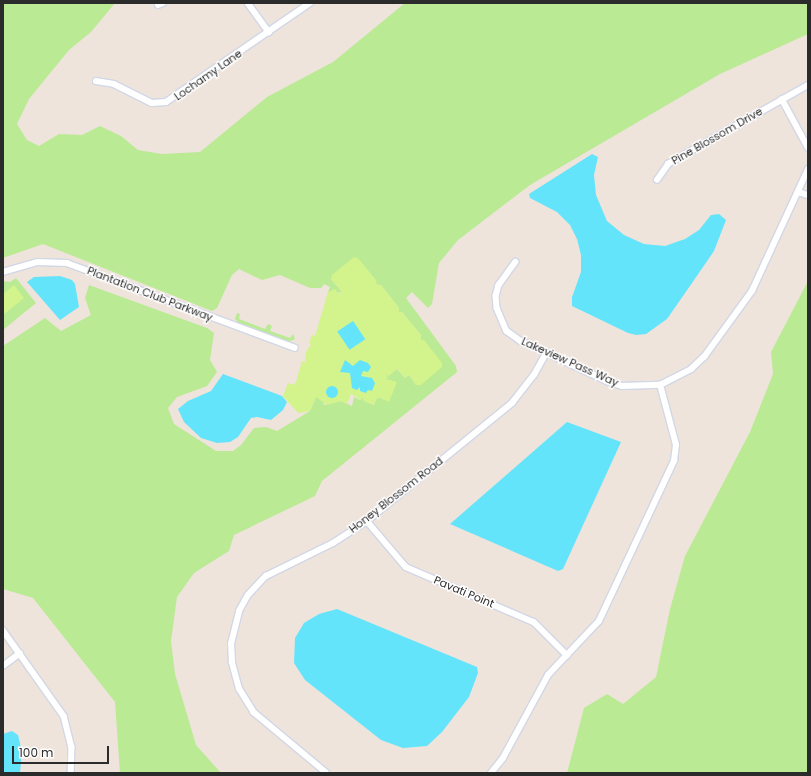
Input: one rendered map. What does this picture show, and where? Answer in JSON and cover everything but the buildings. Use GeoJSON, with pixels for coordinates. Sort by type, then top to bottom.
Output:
{"type":"FeatureCollection","features":[{"type":"Feature","properties":{"kind":"street"},"geometry":{"type":"LineString","coordinates":[[248,3],[269,32]]}},
{"type":"Feature","properties":{"kind":"street","name":"Lochamy Lane"},"geometry":{"type":"LineString","coordinates":[[96,81],[114,84],[152,102],[166,102],[310,3]]}},
{"type":"Feature","properties":{"kind":"street","name":"Pine Blossom Drive"},"geometry":{"type":"LineString","coordinates":[[657,180],[668,164],[808,85]]}},
{"type":"Feature","properties":{"kind":"street"},"geometry":{"type":"LineString","coordinates":[[782,99],[808,147]]}},
{"type":"Feature","properties":{"kind":"street","name":"Lakeview Pass Way"},"geometry":{"type":"LineString","coordinates":[[516,262],[499,285],[496,308],[507,331],[546,353],[622,386],[660,385],[691,369],[704,357],[752,291],[808,169]]}},
{"type":"Feature","properties":{"kind":"street"},"geometry":{"type":"LineString","coordinates":[[798,192],[808,195]]}},
{"type":"Feature","properties":{"kind":"street","name":"Plantation Club Parkway"},"geometry":{"type":"LineString","coordinates":[[3,272],[38,262],[67,263],[295,348]]}},
{"type":"Feature","properties":{"kind":"street","name":"Honey Blossom Road"},"geometry":{"type":"LineString","coordinates":[[326,773],[254,713],[240,689],[232,662],[233,629],[248,595],[266,576],[333,543],[367,521],[512,403],[534,375],[546,353]]}},
{"type":"Feature","properties":{"kind":"street"},"geometry":{"type":"LineString","coordinates":[[491,773],[503,758],[540,686],[599,621],[674,461],[676,445],[660,385]]}},
{"type":"Feature","properties":{"kind":"street","name":"Pavati Point"},"geometry":{"type":"LineString","coordinates":[[367,521],[406,568],[534,622],[567,655]]}},
{"type":"Feature","properties":{"kind":"street"},"geometry":{"type":"LineString","coordinates":[[3,630],[64,716],[72,747],[71,773]]}},
{"type":"Feature","properties":{"kind":"street"},"geometry":{"type":"LineString","coordinates":[[3,666],[20,653]]}},
{"type":"Feature","properties":{"kind":"green space"},"geometry":{"type":"Polygon","coordinates":[[[3,3],[115,3],[91,32],[69,50],[29,99],[17,124],[27,140],[39,146],[59,134],[82,135],[100,126],[121,136],[138,150],[162,154],[200,152],[267,97],[333,62],[405,3],[808,3],[808,34],[720,74],[530,185],[458,240],[439,263],[432,304],[428,308],[412,292],[406,298],[456,366],[457,372],[322,481],[315,496],[234,535],[229,551],[194,573],[177,597],[171,641],[175,674],[196,745],[221,773],[120,773],[115,702],[33,598],[3,589],[3,346],[45,318],[61,331],[91,315],[85,298],[89,285],[207,328],[214,333],[210,360],[217,372],[207,386],[177,397],[168,408],[174,424],[216,451],[233,451],[241,445],[254,428],[266,427],[277,431],[310,411],[320,387],[324,405],[341,401],[352,406],[354,397],[360,400],[363,397],[364,401],[374,405],[377,397],[380,398],[387,380],[384,380],[386,373],[389,375],[397,369],[405,378],[409,375],[416,385],[421,335],[402,312],[398,312],[399,308],[381,285],[331,279],[342,292],[331,294],[328,292],[330,287],[324,284],[321,288],[310,288],[280,275],[262,280],[239,269],[232,275],[217,308],[212,311],[43,244],[3,258],[3,3]]]}},
{"type":"Feature","properties":{"kind":"green space"},"geometry":{"type":"Polygon","coordinates":[[[354,257],[358,258],[376,280],[377,285],[381,285],[399,308],[399,312],[402,312],[421,335],[421,340],[424,340],[442,363],[442,367],[421,385],[416,385],[409,375],[405,378],[397,369],[389,376],[386,373],[388,376],[385,381],[387,379],[397,382],[389,402],[378,397],[374,405],[364,401],[363,398],[361,400],[351,394],[347,404],[341,401],[327,405],[316,397],[310,411],[298,413],[283,396],[288,383],[294,385],[296,382],[302,361],[305,362],[306,352],[311,344],[309,343],[312,335],[315,336],[328,292],[335,289],[339,294],[342,292],[331,279],[332,275],[354,257]]]}},
{"type":"Feature","properties":{"kind":"green space"},"geometry":{"type":"Polygon","coordinates":[[[16,278],[36,303],[3,330],[3,281],[10,282],[16,278]]]}},
{"type":"Feature","properties":{"kind":"green space"},"geometry":{"type":"Polygon","coordinates":[[[808,281],[808,773],[567,773],[584,708],[607,694],[623,704],[656,677],[670,609],[685,556],[750,432],[773,374],[771,352],[808,281]]]}},
{"type":"Feature","properties":{"kind":"green space"},"geometry":{"type":"Polygon","coordinates":[[[14,285],[24,298],[3,315],[3,294],[14,285]]]}},
{"type":"Feature","properties":{"kind":"green space"},"geometry":{"type":"Polygon","coordinates":[[[237,313],[240,314],[239,319],[265,329],[268,324],[272,326],[270,331],[290,338],[293,334],[295,339],[288,342],[240,324],[235,319],[237,313]]]}},
{"type":"Feature","properties":{"kind":"water"},"geometry":{"type":"Polygon","coordinates":[[[592,154],[598,157],[594,175],[596,195],[607,221],[624,235],[644,244],[665,246],[685,239],[699,230],[711,215],[719,214],[726,220],[714,251],[667,319],[646,334],[636,335],[628,333],[572,306],[572,297],[581,272],[581,255],[577,239],[570,225],[557,212],[530,198],[529,194],[592,154]]]}},
{"type":"Feature","properties":{"kind":"water"},"geometry":{"type":"Polygon","coordinates":[[[60,276],[72,280],[75,284],[79,307],[60,320],[27,282],[34,277],[60,276]]]}},
{"type":"Feature","properties":{"kind":"water"},"geometry":{"type":"Polygon","coordinates":[[[353,321],[365,339],[350,350],[337,332],[353,321]]]}},
{"type":"Feature","properties":{"kind":"water"},"geometry":{"type":"Polygon","coordinates":[[[345,360],[353,366],[360,360],[368,363],[371,367],[368,372],[363,371],[361,376],[372,378],[375,383],[372,391],[368,390],[366,393],[360,391],[360,387],[357,390],[352,388],[350,373],[340,372],[345,360]]]}},
{"type":"Feature","properties":{"kind":"water"},"geometry":{"type":"Polygon","coordinates":[[[223,374],[282,396],[287,402],[283,410],[271,420],[257,417],[251,418],[238,437],[230,442],[217,443],[201,438],[184,422],[178,409],[188,401],[211,391],[223,374]]]}},
{"type":"Feature","properties":{"kind":"water"},"geometry":{"type":"Polygon","coordinates":[[[334,386],[337,387],[337,397],[330,398],[327,397],[326,390],[327,387],[334,386]]]}},
{"type":"Feature","properties":{"kind":"water"},"geometry":{"type":"Polygon","coordinates":[[[567,422],[621,442],[563,569],[558,571],[450,524],[567,422]]]}},
{"type":"Feature","properties":{"kind":"water"},"geometry":{"type":"Polygon","coordinates":[[[337,609],[477,667],[478,673],[469,697],[442,732],[427,746],[403,748],[381,740],[305,680],[294,663],[295,638],[304,623],[319,614],[337,609]]]}},
{"type":"Feature","properties":{"kind":"water"},"geometry":{"type":"Polygon","coordinates":[[[12,731],[18,735],[22,752],[20,773],[3,773],[3,734],[12,731]]]}}]}
